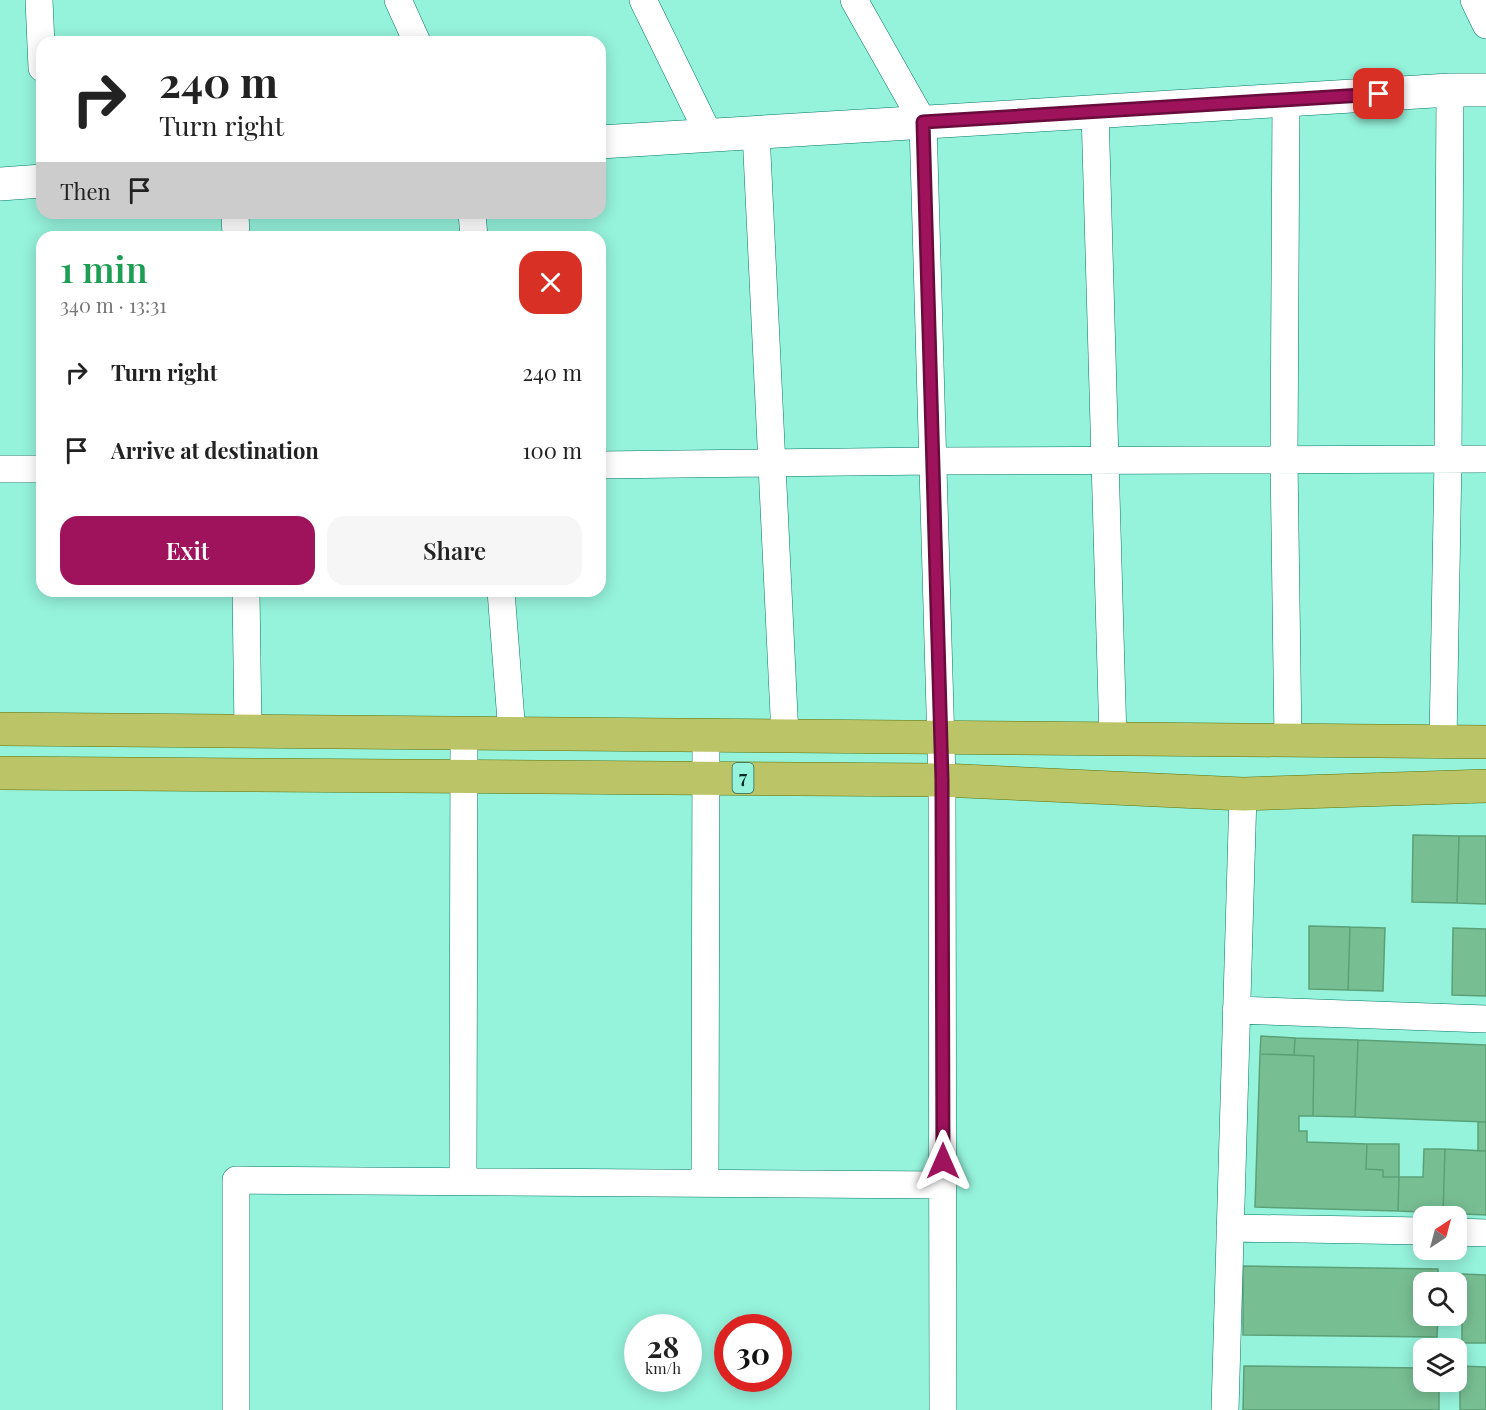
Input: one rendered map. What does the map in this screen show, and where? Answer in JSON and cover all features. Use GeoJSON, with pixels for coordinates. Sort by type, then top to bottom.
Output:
{"type":"FeatureCollection","features":[{"type":"Feature","properties":{"kind":"main road","name":"7"},"geometry":{"type":"LineString","coordinates":[[0,729],[1486,742]]}},
{"type":"Feature","properties":{"kind":"main road","name":"7"},"geometry":{"type":"LineString","coordinates":[[0,773],[942,780],[1243,794],[1486,786]]}},
{"type":"Feature","properties":{"kind":"street"},"geometry":{"type":"LineString","coordinates":[[39,0],[41,36]]}},
{"type":"Feature","properties":{"kind":"street"},"geometry":{"type":"LineString","coordinates":[[398,0],[414,36]]}},
{"type":"Feature","properties":{"kind":"street"},"geometry":{"type":"LineString","coordinates":[[643,0],[709,135]]}},
{"type":"Feature","properties":{"kind":"street"},"geometry":{"type":"LineString","coordinates":[[854,0],[923,122],[942,780],[943,1410]]}},
{"type":"Feature","properties":{"kind":"street"},"geometry":{"type":"LineString","coordinates":[[1474,0],[1486,25]]}},
{"type":"Feature","properties":{"kind":"street"},"geometry":{"type":"LineString","coordinates":[[606,142],[1450,90],[1486,90]]}},
{"type":"Feature","properties":{"kind":"street"},"geometry":{"type":"LineString","coordinates":[[1443,742],[1448,459],[1450,90]]}},
{"type":"Feature","properties":{"kind":"street"},"geometry":{"type":"LineString","coordinates":[[1286,100],[1284,459],[1288,741]]}},
{"type":"Feature","properties":{"kind":"street"},"geometry":{"type":"LineString","coordinates":[[1095,111],[1113,739]]}},
{"type":"Feature","properties":{"kind":"street"},"geometry":{"type":"LineString","coordinates":[[756,132],[785,736]]}},
{"type":"Feature","properties":{"kind":"street"},"geometry":{"type":"LineString","coordinates":[[0,184],[36,181]]}},
{"type":"Feature","properties":{"kind":"street"},"geometry":{"type":"LineString","coordinates":[[606,465],[1486,459]]}},
{"type":"Feature","properties":{"kind":"street"},"geometry":{"type":"LineString","coordinates":[[0,469],[36,469]]}},
{"type":"Feature","properties":{"kind":"street"},"geometry":{"type":"LineString","coordinates":[[246,597],[248,731]]}},
{"type":"Feature","properties":{"kind":"street"},"geometry":{"type":"LineString","coordinates":[[501,597],[512,734]]}},
{"type":"Feature","properties":{"kind":"street"},"geometry":{"type":"LineString","coordinates":[[463,1181],[464,733]]}},
{"type":"Feature","properties":{"kind":"street"},"geometry":{"type":"LineString","coordinates":[[705,1184],[706,735]]}},
{"type":"Feature","properties":{"kind":"street"},"geometry":{"type":"LineString","coordinates":[[1225,1410],[1243,794]]}},
{"type":"Feature","properties":{"kind":"street"},"geometry":{"type":"LineString","coordinates":[[1236,1010],[1486,1019]]}},
{"type":"Feature","properties":{"kind":"street"},"geometry":{"type":"LineString","coordinates":[[236,1410],[236,1180],[943,1185]]}},
{"type":"Feature","properties":{"kind":"street"},"geometry":{"type":"LineString","coordinates":[[1230,1228],[1413,1232]]}},
{"type":"Feature","properties":{"kind":"street"},"geometry":{"type":"LineString","coordinates":[[1467,1232],[1486,1233]]}},
{"type":"Feature","properties":{"kind":"building"},"geometry":{"type":"Polygon","coordinates":[[[1413,835],[1459,836],[1457,903],[1412,902],[1413,835]]]}},
{"type":"Feature","properties":{"kind":"building"},"geometry":{"type":"Polygon","coordinates":[[[1459,836],[1486,836],[1486,904],[1457,903],[1459,836]]]}},
{"type":"Feature","properties":{"kind":"building"},"geometry":{"type":"Polygon","coordinates":[[[1309,926],[1350,927],[1348,990],[1309,989],[1309,926]]]}},
{"type":"Feature","properties":{"kind":"building"},"geometry":{"type":"Polygon","coordinates":[[[1350,927],[1385,928],[1383,991],[1348,990],[1350,927]]]}},
{"type":"Feature","properties":{"kind":"building"},"geometry":{"type":"Polygon","coordinates":[[[1453,928],[1486,929],[1486,996],[1452,995],[1453,928]]]}},
{"type":"Feature","properties":{"kind":"building"},"geometry":{"type":"Polygon","coordinates":[[[1261,1036],[1295,1038],[1294,1055],[1260,1054],[1261,1036]]]}},
{"type":"Feature","properties":{"kind":"building"},"geometry":{"type":"Polygon","coordinates":[[[1295,1038],[1358,1040],[1355,1117],[1313,1116],[1314,1056],[1294,1055],[1295,1038]]]}},
{"type":"Feature","properties":{"kind":"building"},"geometry":{"type":"Polygon","coordinates":[[[1358,1040],[1486,1045],[1486,1122],[1355,1117],[1358,1040]]]}},
{"type":"Feature","properties":{"kind":"building"},"geometry":{"type":"Polygon","coordinates":[[[1260,1054],[1314,1056],[1313,1116],[1299,1116],[1299,1131],[1307,1131],[1307,1142],[1367,1144],[1366,1169],[1383,1170],[1383,1177],[1399,1177],[1398,1211],[1255,1207],[1260,1054]]]}},
{"type":"Feature","properties":{"kind":"building"},"geometry":{"type":"Polygon","coordinates":[[[1478,1122],[1486,1122],[1486,1151],[1478,1151],[1478,1122]]]}},
{"type":"Feature","properties":{"kind":"building"},"geometry":{"type":"Polygon","coordinates":[[[1367,1144],[1399,1144],[1399,1177],[1383,1177],[1383,1170],[1366,1169],[1367,1144]]]}},
{"type":"Feature","properties":{"kind":"building"},"geometry":{"type":"Polygon","coordinates":[[[1424,1149],[1445,1149],[1443,1206],[1413,1206],[1413,1212],[1398,1211],[1399,1177],[1423,1177],[1424,1149]]]}},
{"type":"Feature","properties":{"kind":"building"},"geometry":{"type":"Polygon","coordinates":[[[1445,1149],[1486,1151],[1486,1215],[1467,1214],[1467,1206],[1443,1206],[1445,1149]]]}},
{"type":"Feature","properties":{"kind":"building"},"geometry":{"type":"Polygon","coordinates":[[[1243,1266],[1438,1269],[1438,1272],[1413,1272],[1413,1326],[1438,1326],[1437,1337],[1243,1335],[1243,1266]]]}},
{"type":"Feature","properties":{"kind":"building"},"geometry":{"type":"Polygon","coordinates":[[[1467,1274],[1486,1275],[1486,1343],[1467,1343],[1467,1338],[1462,1338],[1462,1326],[1467,1326],[1467,1274]]]}},
{"type":"Feature","properties":{"kind":"building"},"geometry":{"type":"Polygon","coordinates":[[[1244,1366],[1413,1368],[1413,1392],[1439,1392],[1439,1410],[1243,1410],[1244,1366]]]}},
{"type":"Feature","properties":{"kind":"building"},"geometry":{"type":"Polygon","coordinates":[[[1467,1366],[1486,1367],[1486,1410],[1460,1410],[1460,1392],[1467,1392],[1467,1366]]]}},
{"type":"Feature","properties":{"kind":"route"},"geometry":{"type":"LineString","coordinates":[[943,1161],[942,780],[923,122],[1379,94]]}}]}
